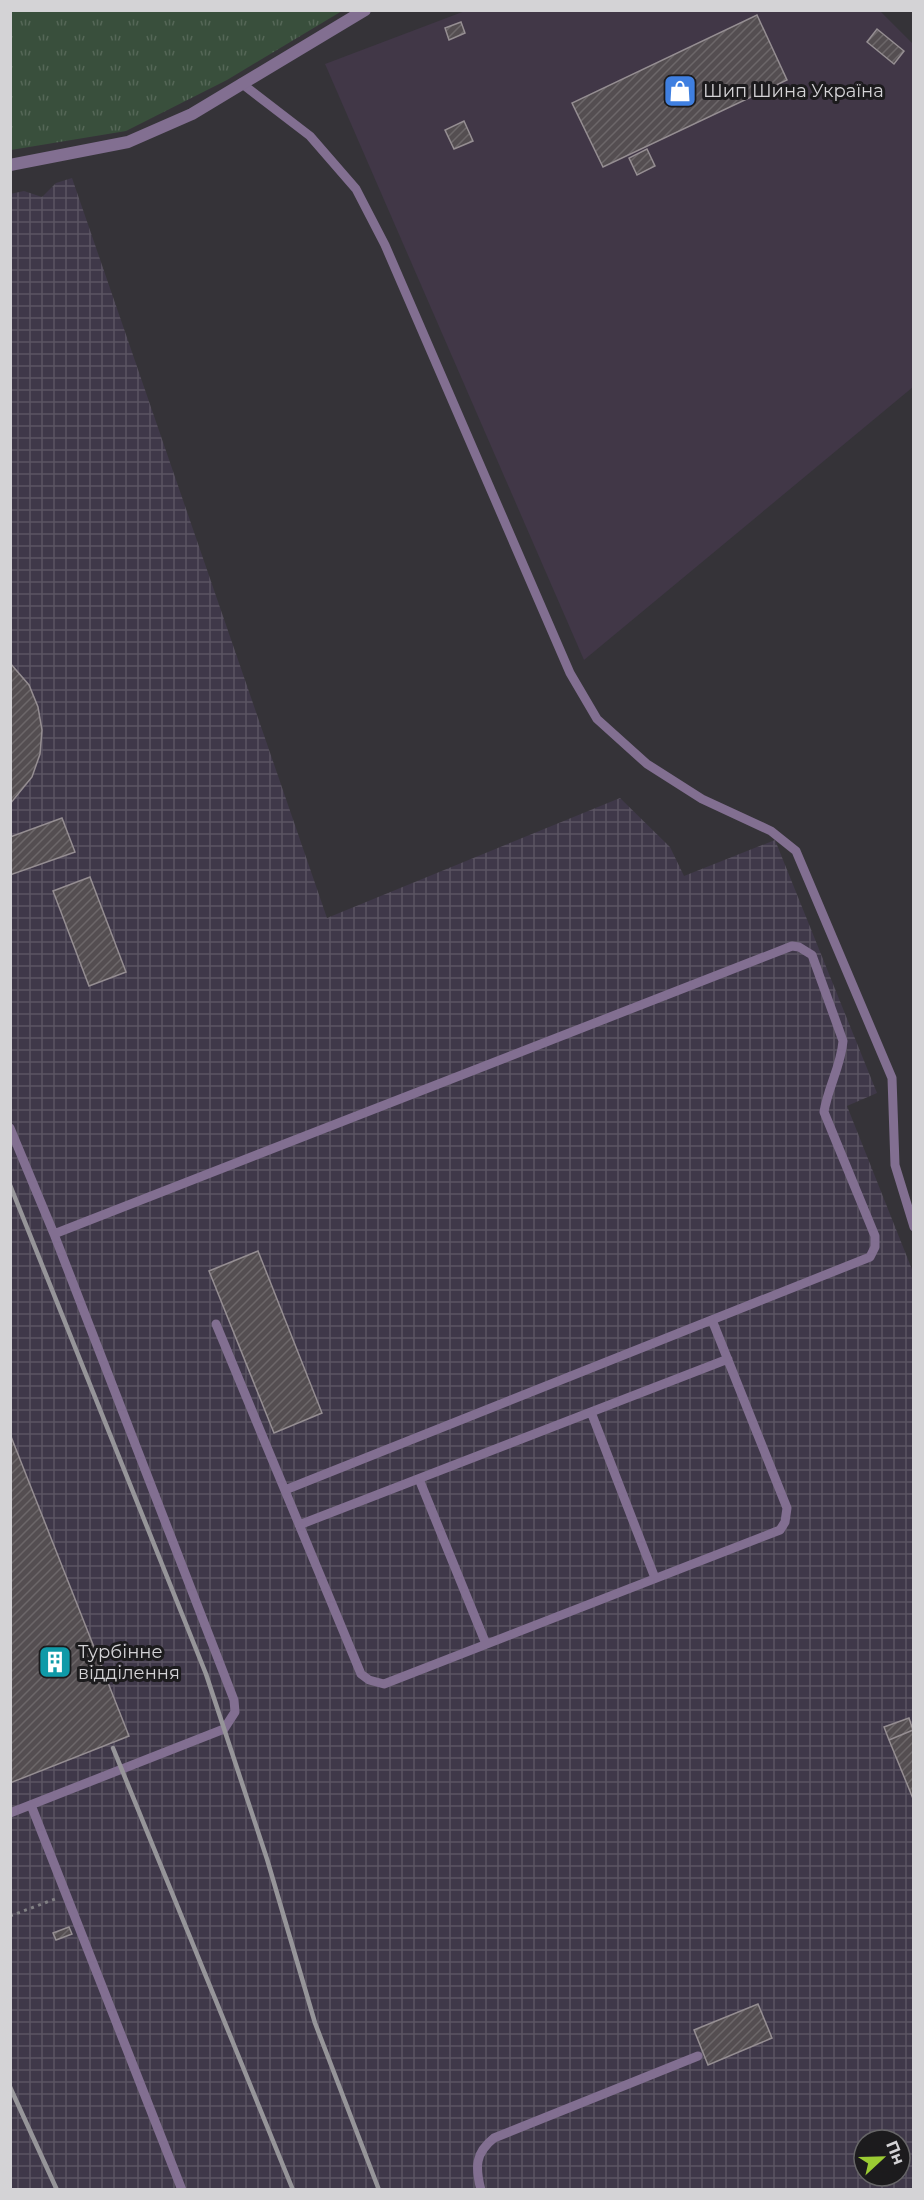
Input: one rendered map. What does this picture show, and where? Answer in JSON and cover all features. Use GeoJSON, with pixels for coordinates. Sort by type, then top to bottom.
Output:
{"type":"FeatureCollection","features":[{"type":"Feature","properties":{"kind":"street"},"geometry":{"type":"LineString","coordinates":[[10,165],[128,142],[192,114],[365,10]]}},
{"type":"Feature","properties":{"kind":"lane"},"geometry":{"type":"LineString","coordinates":[[241,83],[310,136],[356,189],[385,245],[570,673],[597,719],[647,764],[702,799],[771,831],[796,851],[892,1078],[895,1165],[914,1227]]}},
{"type":"Feature","properties":{"kind":"lane"},"geometry":{"type":"LineString","coordinates":[[54,1234],[792,946],[800,947],[812,955],[843,1041],[842,1055],[827,1095],[824,1112],[874,1236],[875,1247],[870,1257],[285,1490]]}},
{"type":"Feature","properties":{"kind":"lane"},"geometry":{"type":"LineString","coordinates":[[10,1128],[54,1234],[230,1689],[235,1712],[224,1729],[10,1813]]}},
{"type":"Feature","properties":{"kind":"lane"},"geometry":{"type":"LineString","coordinates":[[216,1324],[361,1674],[369,1680],[384,1684],[780,1530],[785,1522],[787,1508],[712,1320]]}},
{"type":"Feature","properties":{"kind":"lane"},"geometry":{"type":"LineString","coordinates":[[299,1526],[728,1359]]}},
{"type":"Feature","properties":{"kind":"lane"},"geometry":{"type":"LineString","coordinates":[[591,1412],[655,1578]]}},
{"type":"Feature","properties":{"kind":"lane"},"geometry":{"type":"LineString","coordinates":[[419,1479],[486,1644]]}},
{"type":"Feature","properties":{"kind":"lane"},"geometry":{"type":"LineString","coordinates":[[31,1805],[182,2190]]}},
{"type":"Feature","properties":{"kind":"lane"},"geometry":{"type":"LineString","coordinates":[[481,2190],[477,2160],[482,2148],[494,2138],[698,2056]]}},
{"type":"Feature","properties":{"kind":"path"},"geometry":{"type":"LineString","coordinates":[[10,1916],[65,1895]]}},
{"type":"Feature","properties":{"kind":"shaded area"},"geometry":{"type":"Polygon","coordinates":[[[465,11],[880,11],[913,44],[913,387],[584,660],[325,64],[465,11]]]}},
{"type":"Feature","properties":{"kind":"shaded area"},"geometry":{"type":"Polygon","coordinates":[[[72,178],[327,918],[620,798],[670,847],[684,876],[775,840],[877,1093],[847,1106],[913,1272],[914,2189],[11,2190],[10,194],[24,191],[42,197],[56,183],[72,178]]]}},
{"type":"Feature","properties":{"kind":"green space"},"geometry":{"type":"Polygon","coordinates":[[[10,11],[342,11],[227,80],[126,131],[11,150],[10,11]]]}},
{"type":"Feature","properties":{"kind":"building","name":"Шип Шина Україна"},"geometry":{"type":"Polygon","coordinates":[[[757,15],[787,80],[603,167],[572,103],[757,15]]]}},
{"type":"Feature","properties":{"kind":"building"},"geometry":{"type":"Polygon","coordinates":[[[461,22],[465,33],[449,40],[445,28],[461,22]]]}},
{"type":"Feature","properties":{"kind":"building"},"geometry":{"type":"Polygon","coordinates":[[[877,29],[904,51],[894,64],[867,42],[877,29]]]}},
{"type":"Feature","properties":{"kind":"building"},"geometry":{"type":"Polygon","coordinates":[[[464,121],[473,141],[454,149],[445,130],[464,121]]]}},
{"type":"Feature","properties":{"kind":"building"},"geometry":{"type":"Polygon","coordinates":[[[647,149],[655,166],[637,175],[629,158],[647,149]]]}},
{"type":"Feature","properties":{"kind":"building"},"geometry":{"type":"Polygon","coordinates":[[[10,663],[29,685],[38,707],[42,730],[40,754],[32,777],[10,804],[10,663]]]}},
{"type":"Feature","properties":{"kind":"building"},"geometry":{"type":"Polygon","coordinates":[[[62,818],[75,852],[10,875],[10,837],[62,818]]]}},
{"type":"Feature","properties":{"kind":"building"},"geometry":{"type":"Polygon","coordinates":[[[90,877],[126,972],[89,986],[53,891],[90,877]]]}},
{"type":"Feature","properties":{"kind":"building"},"geometry":{"type":"Polygon","coordinates":[[[258,1251],[322,1413],[274,1433],[209,1271],[258,1251]]]}},
{"type":"Feature","properties":{"kind":"building","name":"Турбінне відділення"},"geometry":{"type":"Polygon","coordinates":[[[10,1434],[129,1736],[10,1783],[10,1434]]]}},
{"type":"Feature","properties":{"kind":"building"},"geometry":{"type":"Polygon","coordinates":[[[909,1718],[913,1730],[889,1740],[884,1727],[909,1718]]]}},
{"type":"Feature","properties":{"kind":"building"},"geometry":{"type":"Polygon","coordinates":[[[914,1730],[914,1801],[889,1740],[914,1730]]]}},
{"type":"Feature","properties":{"kind":"building"},"geometry":{"type":"Polygon","coordinates":[[[69,1927],[72,1934],[56,1940],[53,1933],[69,1927]]]}},
{"type":"Feature","properties":{"kind":"building"},"geometry":{"type":"Polygon","coordinates":[[[758,2004],[772,2038],[708,2065],[694,2030],[758,2004]]]}},
{"type":"Feature","properties":{"kind":"railway"},"geometry":{"type":"LineString","coordinates":[[10,1185],[206,1674],[267,1859],[315,2023],[379,2190]]}},
{"type":"Feature","properties":{"kind":"railway"},"geometry":{"type":"LineString","coordinates":[[113,1748],[293,2190]]}},
{"type":"Feature","properties":{"kind":"railway"},"geometry":{"type":"LineString","coordinates":[[10,2087],[57,2190]]}},
{"type":"Feature","properties":{"kind":"place","name":"Шип Шина Україна"},"geometry":{"type":"Point","coordinates":[680,91]}},
{"type":"Feature","properties":{"kind":"place","name":"Турбінне відділення"},"geometry":{"type":"Point","coordinates":[55,1662]}}]}
